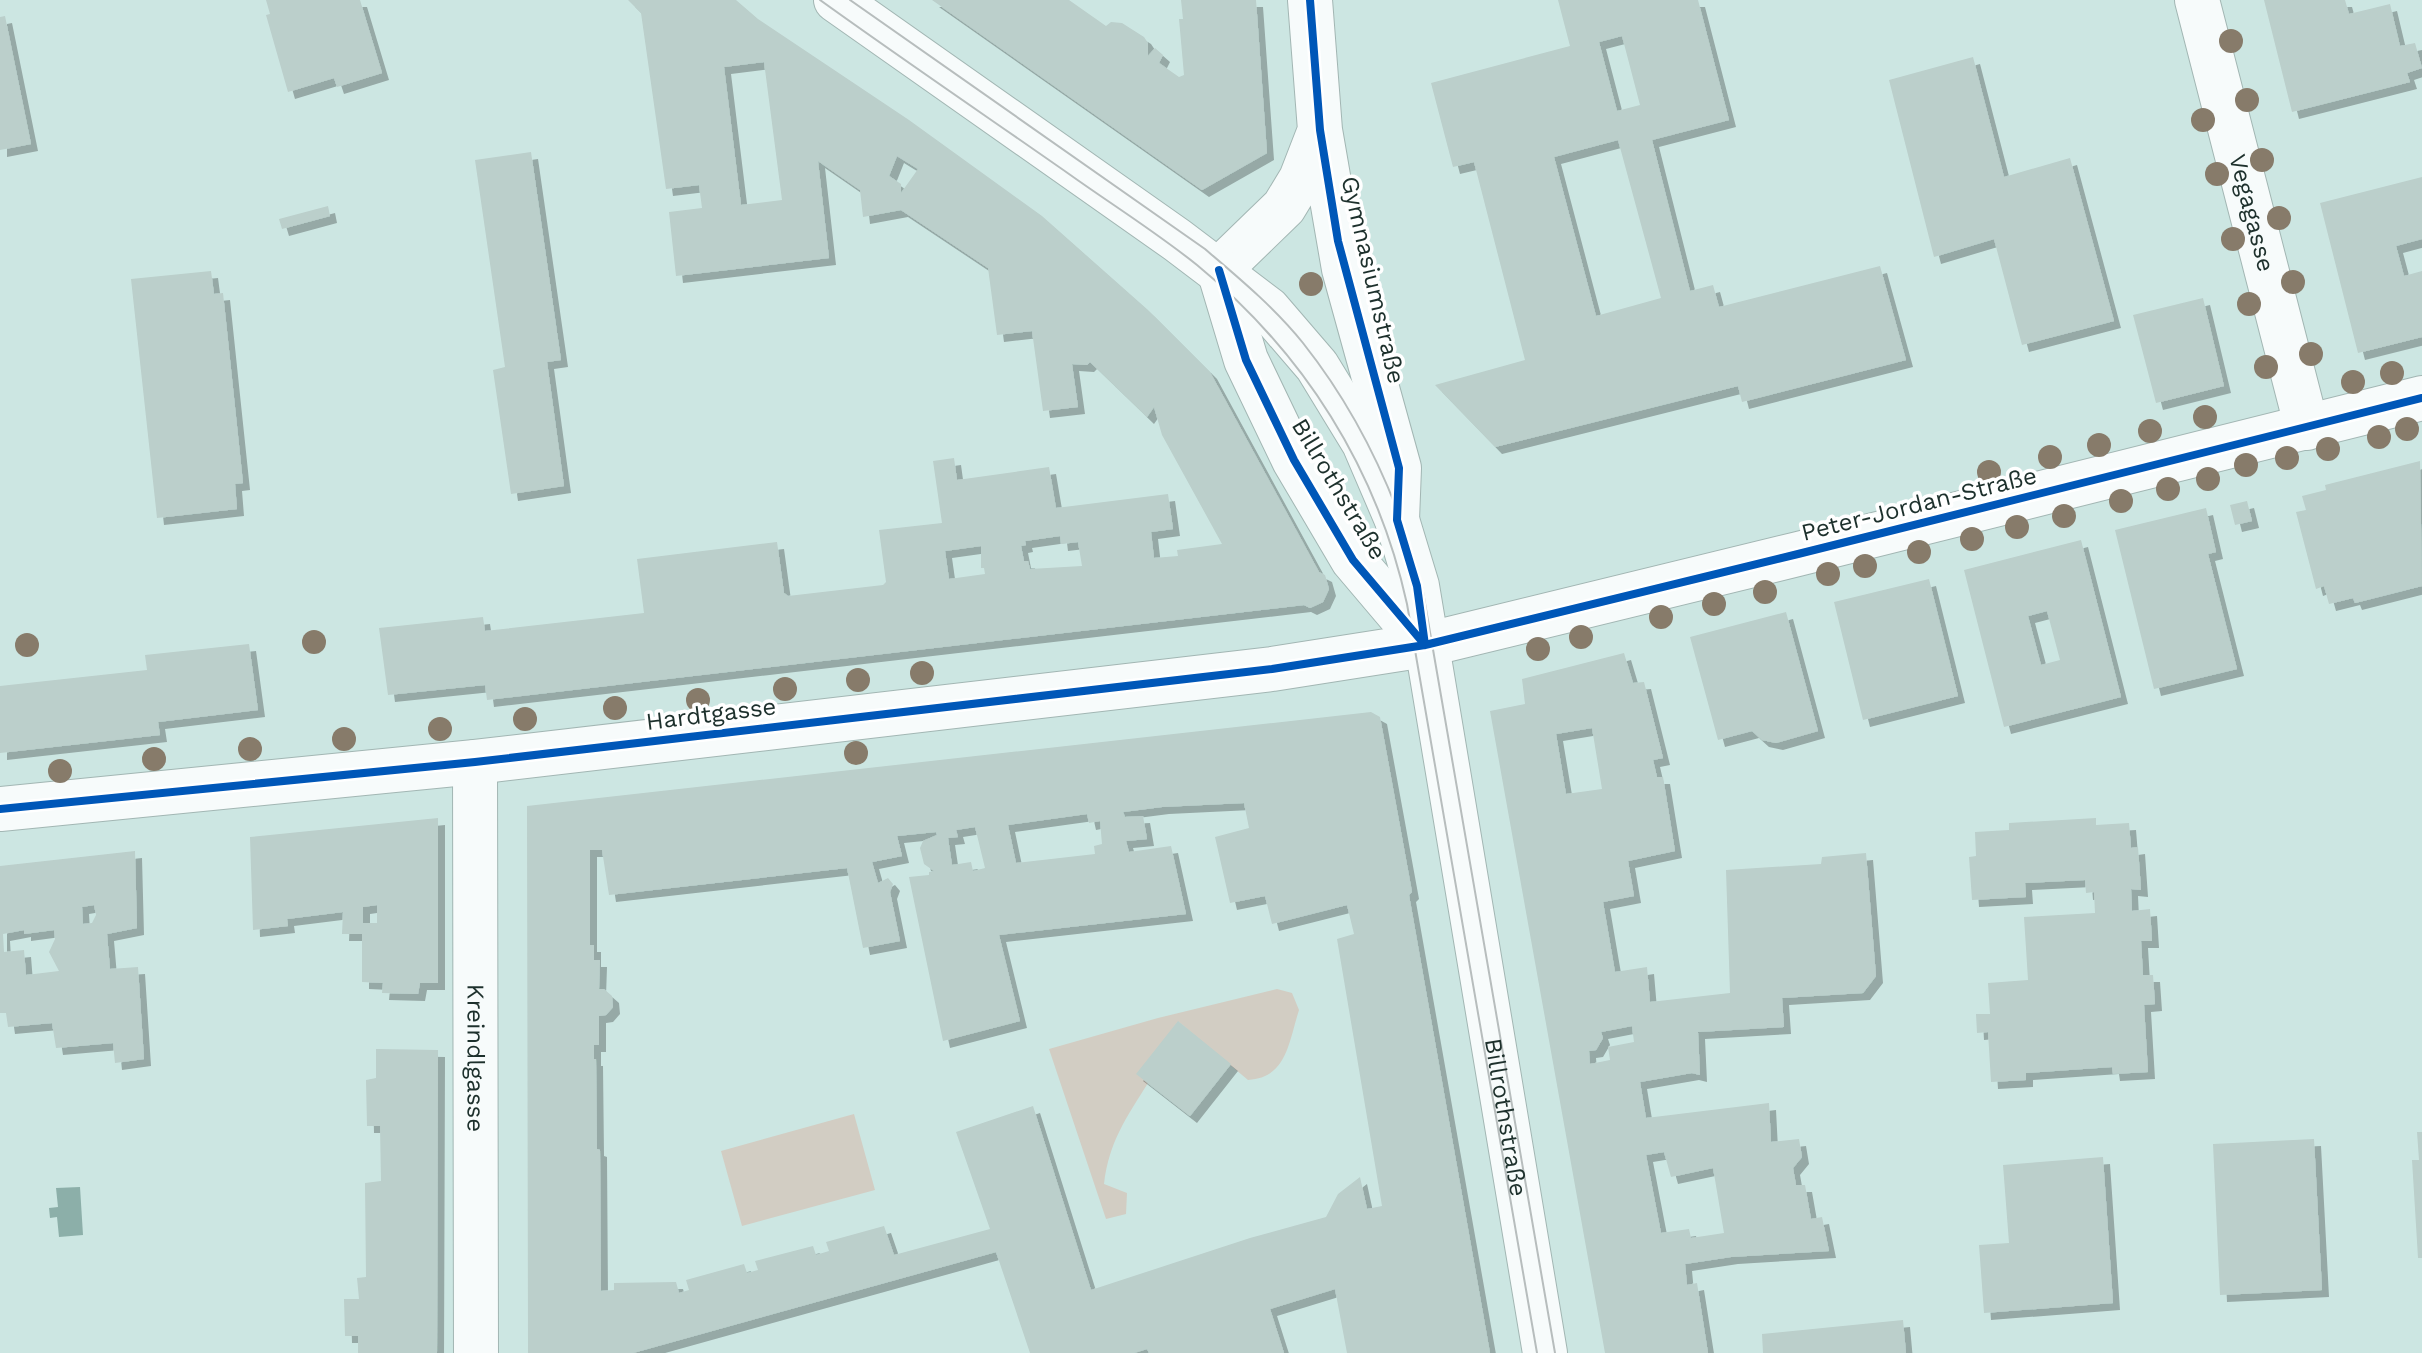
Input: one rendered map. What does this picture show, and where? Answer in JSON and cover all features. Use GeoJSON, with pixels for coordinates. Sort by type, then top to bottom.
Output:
{"type":"FeatureCollection","features":[{"type":"Feature","properties":{"kind":"street","name":"Billrothstraße"},"geometry":{"type":"LineString","coordinates":[[836,0],[1219,270],[1268,309],[1317,366],[1364,443],[1397,520],[1417,586],[1545,1353]]}},
{"type":"Feature","properties":{"kind":"street","name":"Gymnasiumstraße"},"geometry":{"type":"LineString","coordinates":[[1310,0],[1320,130],[1344,269],[1399,468],[1397,520]]}},
{"type":"Feature","properties":{"kind":"street","name":"Vegagasse"},"geometry":{"type":"LineString","coordinates":[[2197,0],[2307,428]]}},
{"type":"Feature","properties":{"kind":"street"},"geometry":{"type":"LineString","coordinates":[[1219,270],[1284,207],[1301,179],[1320,130]]}},
{"type":"Feature","properties":{"kind":"street","name":"Billrothstraße"},"geometry":{"type":"LineString","coordinates":[[1219,270],[1246,360],[1294,460],[1353,560],[1425,645]]}},
{"type":"Feature","properties":{"kind":"street","name":"Peter-Jordan-Straße"},"geometry":{"type":"LineString","coordinates":[[1425,645],[2422,398]]}},
{"type":"Feature","properties":{"kind":"street","name":"Hardtgasse"},"geometry":{"type":"LineString","coordinates":[[0,809],[475,762],[1272,669],[1425,645]]}},
{"type":"Feature","properties":{"kind":"street","name":"Kreindlgasse"},"geometry":{"type":"LineString","coordinates":[[475,762],[476,1353]]}},
{"type":"Feature","properties":{"kind":"shaded area"},"geometry":{"type":"Polygon","coordinates":[[[1277,989],[1292,993],[1299,1010],[1289,1045],[1279,1065],[1261,1078],[1248,1080],[1179,1022],[1114,1143],[1104,1184],[1127,1193],[1126,1214],[1106,1219],[1049,1049],[1277,989]]]}},
{"type":"Feature","properties":{"kind":"shaded area"},"geometry":{"type":"Polygon","coordinates":[[[854,1114],[875,1190],[742,1226],[721,1151],[854,1114]]]}},
{"type":"Feature","properties":{"kind":"shaded area"},"geometry":{"type":"Polygon","coordinates":[[[80,1187],[83,1235],[59,1237],[57,1217],[50,1218],[49,1208],[58,1207],[56,1188],[80,1187]]]}},
{"type":"Feature","properties":{"kind":"building"},"geometry":{"type":"Polygon","coordinates":[[[266,0],[360,0],[382,73],[337,87],[334,78],[288,92],[266,15],[270,14],[266,0]]]}},
{"type":"Feature","properties":{"kind":"building"},"geometry":{"type":"Polygon","coordinates":[[[628,0],[736,0],[758,19],[909,120],[1042,216],[1148,310],[1210,372],[1319,572],[1325,575],[1329,589],[1323,602],[1310,608],[1304,605],[487,700],[485,685],[388,695],[379,628],[483,617],[485,631],[644,613],[637,559],[777,542],[784,593],[788,596],[883,585],[886,582],[879,530],[942,523],[933,461],[954,458],[957,480],[1049,467],[1056,508],[1168,494],[1173,529],[1151,532],[1154,558],[1178,556],[1177,550],[1222,544],[1162,435],[1154,407],[1147,417],[1090,362],[1087,365],[1072,364],[1078,407],[1043,411],[1032,331],[997,335],[988,268],[901,210],[863,217],[860,190],[818,161],[829,258],[676,276],[669,212],[702,208],[699,185],[666,189],[641,13],[628,0]],[[764,62],[724,67],[741,205],[782,200],[764,62]],[[897,156],[889,176],[901,184],[901,193],[918,169],[897,156]],[[1060,536],[1025,541],[1026,545],[1021,546],[1024,561],[1028,561],[1030,569],[1082,566],[1078,542],[1061,544],[1060,536]],[[981,546],[945,551],[949,579],[985,574],[984,568],[981,568],[981,546]]]}},
{"type":"Feature","properties":{"kind":"building"},"geometry":{"type":"Polygon","coordinates":[[[932,0],[1069,0],[1106,26],[1111,22],[1122,23],[1144,37],[1148,43],[1148,56],[1155,48],[1163,55],[1159,63],[1179,77],[1184,75],[1179,19],[1183,19],[1181,0],[1256,0],[1267,153],[1202,190],[932,0]]]}},
{"type":"Feature","properties":{"kind":"building"},"geometry":{"type":"Polygon","coordinates":[[[1558,0],[1698,0],[1729,120],[1652,140],[1690,291],[1713,285],[1719,307],[1880,266],[1906,360],[1742,402],[1738,386],[1495,447],[1435,385],[1525,360],[1474,162],[1453,167],[1431,83],[1570,46],[1558,0]],[[1622,36],[1599,42],[1617,111],[1640,105],[1622,36]],[[1618,140],[1554,157],[1596,316],[1661,298],[1618,140]]]}},
{"type":"Feature","properties":{"kind":"building"},"geometry":{"type":"Polygon","coordinates":[[[2264,0],[2345,0],[2349,14],[2390,4],[2400,46],[2415,43],[2422,68],[2407,73],[2410,82],[2292,112],[2264,0]]]}},
{"type":"Feature","properties":{"kind":"building"},"geometry":{"type":"Polygon","coordinates":[[[5,16],[31,144],[0,150],[0,17],[5,16]]]}},
{"type":"Feature","properties":{"kind":"building"},"geometry":{"type":"Polygon","coordinates":[[[1973,57],[2004,177],[2070,158],[2114,321],[2022,345],[1994,239],[1934,257],[1889,80],[1973,57]]]}},
{"type":"Feature","properties":{"kind":"building"},"geometry":{"type":"Polygon","coordinates":[[[531,152],[561,360],[547,362],[564,486],[511,494],[493,370],[505,367],[475,160],[531,152]]]}},
{"type":"Feature","properties":{"kind":"building"},"geometry":{"type":"Polygon","coordinates":[[[2422,177],[2422,239],[2396,246],[2404,276],[2422,271],[2422,337],[2358,353],[2320,203],[2422,177]]]}},
{"type":"Feature","properties":{"kind":"building"},"geometry":{"type":"Polygon","coordinates":[[[328,206],[330,216],[282,229],[279,219],[328,206]]]}},
{"type":"Feature","properties":{"kind":"building"},"geometry":{"type":"Polygon","coordinates":[[[211,271],[214,294],[223,293],[243,483],[235,484],[237,509],[157,518],[131,279],[211,271]]]}},
{"type":"Feature","properties":{"kind":"building"},"geometry":{"type":"Polygon","coordinates":[[[2203,298],[2224,386],[2156,403],[2133,315],[2203,298]]]}},
{"type":"Feature","properties":{"kind":"building"},"geometry":{"type":"Polygon","coordinates":[[[2420,461],[2422,586],[2355,603],[2353,598],[2329,604],[2324,586],[2316,589],[2296,512],[2306,510],[2302,496],[2326,490],[2325,485],[2420,461]]]}},
{"type":"Feature","properties":{"kind":"building"},"geometry":{"type":"Polygon","coordinates":[[[2247,501],[2252,521],[2235,525],[2230,505],[2247,501]]]}},
{"type":"Feature","properties":{"kind":"building"},"geometry":{"type":"Polygon","coordinates":[[[2206,508],[2216,552],[2208,554],[2237,669],[2154,689],[2115,530],[2206,508]]]}},
{"type":"Feature","properties":{"kind":"building"},"geometry":{"type":"Polygon","coordinates":[[[2081,540],[2121,697],[2004,727],[1964,570],[2081,540]],[[2047,611],[2028,616],[2041,665],[2060,660],[2047,611]]]}},
{"type":"Feature","properties":{"kind":"building"},"geometry":{"type":"Polygon","coordinates":[[[1929,579],[1958,696],[1863,720],[1834,602],[1929,579]]]}},
{"type":"Feature","properties":{"kind":"building"},"geometry":{"type":"Polygon","coordinates":[[[1786,612],[1818,731],[1776,743],[1762,740],[1752,731],[1718,740],[1690,637],[1786,612]]]}},
{"type":"Feature","properties":{"kind":"building"},"geometry":{"type":"Polygon","coordinates":[[[249,644],[258,710],[158,722],[160,735],[0,753],[0,686],[147,670],[145,655],[249,644]]]}},
{"type":"Feature","properties":{"kind":"building"},"geometry":{"type":"Polygon","coordinates":[[[1624,653],[1633,683],[1644,682],[1663,758],[1653,760],[1657,777],[1663,777],[1675,851],[1628,861],[1634,896],[1603,902],[1615,972],[1647,967],[1650,1002],[1730,993],[1726,870],[1821,864],[1822,857],[1866,853],[1876,976],[1863,993],[1782,998],[1784,1027],[1698,1032],[1700,1075],[1692,1073],[1640,1082],[1646,1118],[1769,1103],[1771,1142],[1799,1139],[1802,1157],[1793,1168],[1796,1185],[1805,1185],[1811,1219],[1822,1217],[1829,1251],[1731,1257],[1685,1264],[1687,1285],[1697,1283],[1708,1353],[1605,1353],[1490,711],[1525,704],[1522,679],[1624,653]],[[1592,728],[1556,734],[1566,794],[1602,789],[1592,728]],[[1632,1026],[1601,1032],[1603,1038],[1596,1050],[1589,1051],[1590,1064],[1610,1060],[1608,1047],[1634,1042],[1632,1026]],[[1664,1152],[1646,1155],[1661,1233],[1689,1229],[1691,1238],[1724,1233],[1713,1168],[1671,1177],[1664,1152]]]}},
{"type":"Feature","properties":{"kind":"building"},"geometry":{"type":"Polygon","coordinates":[[[1371,712],[1380,717],[1490,1353],[1347,1353],[1335,1289],[1270,1309],[1284,1353],[1149,1353],[1147,1349],[1134,1353],[1030,1353],[996,1252],[633,1353],[528,1353],[527,806],[1371,712]],[[1244,803],[1123,812],[1125,817],[1143,816],[1147,839],[1126,841],[1129,852],[1171,846],[1186,914],[999,935],[1020,1021],[943,1041],[909,877],[929,875],[934,871],[924,864],[920,848],[923,841],[937,835],[936,832],[897,836],[902,856],[872,862],[878,883],[888,878],[893,884],[890,892],[900,941],[863,948],[847,868],[609,895],[602,850],[590,850],[590,945],[594,945],[594,960],[600,960],[599,989],[612,996],[613,1007],[606,1015],[599,1016],[599,1045],[594,1045],[597,1149],[600,1150],[601,1291],[614,1290],[614,1283],[676,1282],[679,1293],[689,1290],[686,1280],[744,1264],[747,1273],[758,1270],[755,1261],[813,1246],[816,1255],[829,1251],[826,1242],[884,1226],[894,1255],[990,1229],[956,1132],[1033,1106],[1091,1290],[1250,1238],[1326,1217],[1338,1194],[1360,1177],[1367,1209],[1382,1206],[1337,939],[1354,934],[1347,905],[1272,924],[1265,896],[1230,903],[1215,837],[1249,828],[1244,803]],[[1087,814],[1008,825],[1016,863],[1095,854],[1094,846],[1102,844],[1100,821],[1089,823],[1087,814]],[[975,827],[956,830],[958,837],[948,838],[952,865],[971,862],[973,871],[985,868],[975,827]]]}},
{"type":"Feature","properties":{"kind":"building"},"geometry":{"type":"Polygon","coordinates":[[[438,818],[438,983],[420,983],[418,994],[382,993],[383,983],[362,982],[362,934],[342,934],[343,912],[287,919],[288,926],[253,930],[250,837],[438,818]],[[377,905],[363,907],[363,923],[377,923],[377,905]]]}},
{"type":"Feature","properties":{"kind":"building"},"geometry":{"type":"Polygon","coordinates":[[[2096,818],[2096,825],[2129,823],[2131,848],[2138,847],[2141,890],[2131,889],[2132,911],[2150,909],[2152,941],[2141,941],[2143,975],[2153,975],[2155,1004],[2144,1005],[2148,1072],[2113,1074],[2112,1067],[2026,1073],[2026,1080],[1991,1082],[1988,1032],[1977,1033],[1976,1014],[1990,1014],[1988,983],[2028,980],[2024,917],[2095,913],[2094,892],[2086,893],[2085,880],[2025,883],[2026,897],[1972,900],[1969,857],[1976,856],[1975,832],[2009,830],[2009,823],[2096,818]]]}},
{"type":"Feature","properties":{"kind":"building"},"geometry":{"type":"Polygon","coordinates":[[[135,851],[137,928],[107,934],[110,969],[138,967],[144,1059],[115,1063],[113,1043],[56,1048],[52,1023],[8,1027],[6,1013],[0,1013],[0,866],[135,851]],[[94,905],[82,907],[83,924],[92,923],[96,915],[94,905]],[[24,930],[3,934],[4,952],[24,950],[26,975],[59,971],[49,952],[55,939],[54,930],[24,934],[24,930]]]}},
{"type":"Feature","properties":{"kind":"building"},"geometry":{"type":"Polygon","coordinates":[[[1178,1021],[1231,1064],[1190,1116],[1136,1074],[1178,1021]]]}},
{"type":"Feature","properties":{"kind":"building"},"geometry":{"type":"Polygon","coordinates":[[[376,1049],[438,1050],[437,1353],[358,1353],[358,1336],[345,1336],[344,1299],[359,1299],[357,1278],[366,1277],[365,1183],[381,1181],[380,1126],[367,1126],[366,1080],[376,1078],[376,1049]]]}},
{"type":"Feature","properties":{"kind":"building"},"geometry":{"type":"Polygon","coordinates":[[[2417,1132],[2422,1132],[2422,1258],[2418,1258],[2412,1160],[2419,1160],[2417,1132]]]}},
{"type":"Feature","properties":{"kind":"building"},"geometry":{"type":"Polygon","coordinates":[[[2314,1139],[2322,1290],[2220,1295],[2213,1144],[2314,1139]]]}},
{"type":"Feature","properties":{"kind":"building"},"geometry":{"type":"Polygon","coordinates":[[[2103,1157],[2113,1303],[1984,1313],[1979,1245],[2009,1243],[2003,1165],[2103,1157]]]}},
{"type":"Feature","properties":{"kind":"building"},"geometry":{"type":"Polygon","coordinates":[[[1903,1320],[1906,1353],[1763,1353],[1762,1334],[1903,1320]]]}},
{"type":"Feature","properties":{"kind":"tram line"},"geometry":{"type":"LineString","coordinates":[[820,0],[1197,265],[1236,299],[1303,375],[1356,460],[1377,506],[1407,604],[1537,1353]]}},
{"type":"Feature","properties":{"kind":"tram line"},"geometry":{"type":"LineString","coordinates":[[850,0],[1205,249],[1256,294],[1303,343],[1342,399],[1375,458],[1401,521],[1422,586],[1555,1353]]}},
{"type":"Feature","properties":{"kind":"cycle path"},"geometry":{"type":"LineString","coordinates":[[1310,0],[1320,130],[1338,241],[1399,468],[1397,520],[1417,586],[1425,645]]}},
{"type":"Feature","properties":{"kind":"cycle path"},"geometry":{"type":"LineString","coordinates":[[1219,270],[1246,360],[1294,460],[1353,560],[1425,645]]}},
{"type":"Feature","properties":{"kind":"cycle path"},"geometry":{"type":"LineString","coordinates":[[0,809],[475,762],[1272,669],[1425,645],[2422,398]]}}]}
